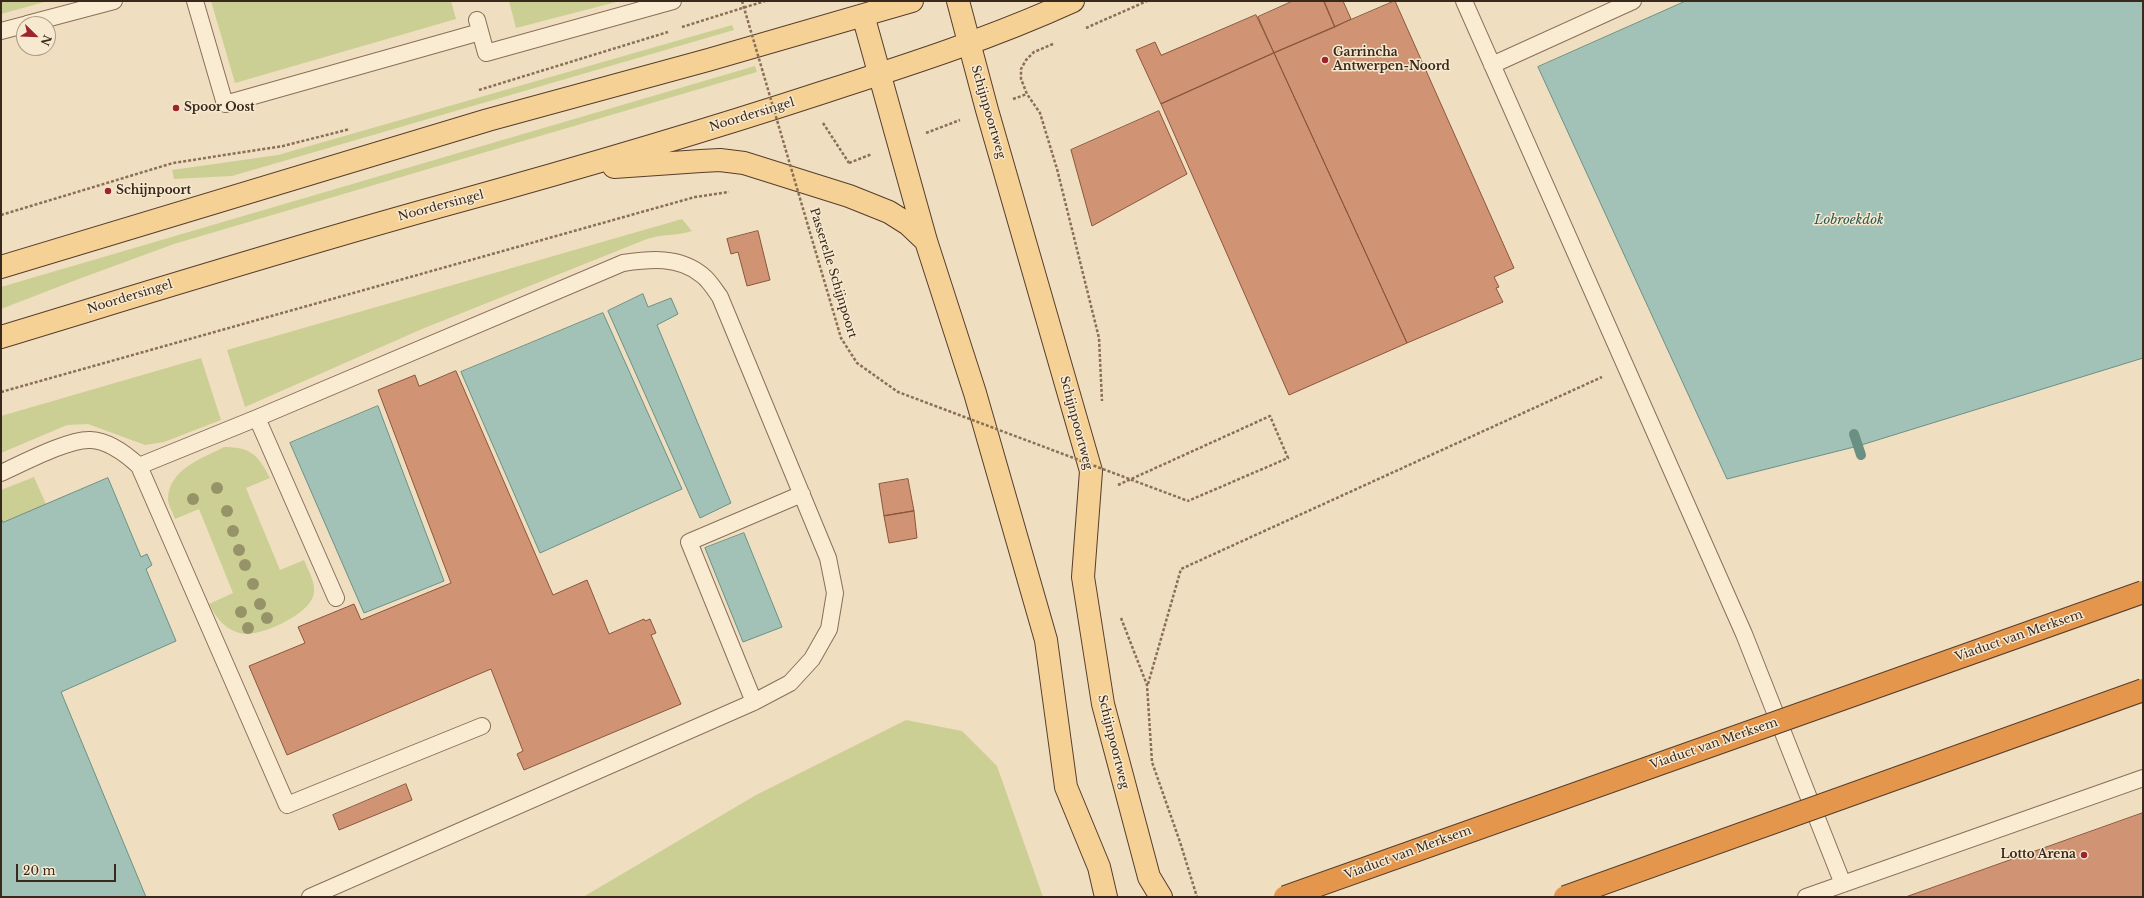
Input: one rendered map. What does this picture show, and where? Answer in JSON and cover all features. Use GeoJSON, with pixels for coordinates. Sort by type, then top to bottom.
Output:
{"type":"FeatureCollection","features":[{"type":"Feature","properties":{"kind":"highway","name":"Viaduct van Merksem"},"geometry":{"type":"LineString","coordinates":[[1285,897],[2143,592]]}},
{"type":"Feature","properties":{"kind":"highway"},"geometry":{"type":"LineString","coordinates":[[1565,896],[2143,690]]}},
{"type":"Feature","properties":{"kind":"main road"},"geometry":{"type":"LineString","coordinates":[[1,267],[481,122],[912,1]]}},
{"type":"Feature","properties":{"kind":"main road","name":"Schijnpoortweg"},"geometry":{"type":"LineString","coordinates":[[958,1],[987,110],[1090,471],[1084,577],[1102,704],[1150,877],[1161,897]]}},
{"type":"Feature","properties":{"kind":"main road","name":"Noordersingel"},"geometry":{"type":"LineString","coordinates":[[1,337],[313,241],[573,169],[702,131],[969,45],[1022,24],[1073,1]]}},
{"type":"Feature","properties":{"kind":"main road"},"geometry":{"type":"LineString","coordinates":[[863,15],[926,241],[975,393],[1046,640],[1066,787],[1099,867],[1106,897]]}},
{"type":"Feature","properties":{"kind":"main road"},"geometry":{"type":"LineString","coordinates":[[573,169],[700,161],[744,163],[850,196],[889,212],[908,224],[926,241]]}},
{"type":"Feature","properties":{"kind":"lane"},"geometry":{"type":"LineString","coordinates":[[56,16],[114,1]]}},
{"type":"Feature","properties":{"kind":"lane"},"geometry":{"type":"LineString","coordinates":[[195,1],[225,104],[479,26],[486,54],[673,1]]}},
{"type":"Feature","properties":{"kind":"lane"},"geometry":{"type":"LineString","coordinates":[[1464,1],[1744,634],[1843,884]]}},
{"type":"Feature","properties":{"kind":"lane"},"geometry":{"type":"LineString","coordinates":[[1492,65],[1633,1]]}},
{"type":"Feature","properties":{"kind":"lane"},"geometry":{"type":"LineString","coordinates":[[1,31],[16,27]]}},
{"type":"Feature","properties":{"kind":"lane"},"geometry":{"type":"LineString","coordinates":[[139,466],[257,418],[623,263],[654,258],[680,263],[702,275],[720,297],[828,558],[835,593],[829,629],[812,659],[790,683],[754,702],[310,897]]}},
{"type":"Feature","properties":{"kind":"lane"},"geometry":{"type":"LineString","coordinates":[[257,418],[336,598]]}},
{"type":"Feature","properties":{"kind":"lane"},"geometry":{"type":"LineString","coordinates":[[1,473],[72,443],[90,440],[109,446],[127,455],[139,466],[287,805],[482,726]]}},
{"type":"Feature","properties":{"kind":"lane"},"geometry":{"type":"LineString","coordinates":[[754,702],[689,542],[802,494]]}},
{"type":"Feature","properties":{"kind":"lane"},"geometry":{"type":"LineString","coordinates":[[1806,897],[2143,778]]}},
{"type":"Feature","properties":{"kind":"path","name":"Passerelle Schijnpoort"},"geometry":{"type":"LineString","coordinates":[[742,1],[841,338],[857,363],[898,392],[1188,501],[1288,458],[1270,416],[1113,487]]}},
{"type":"Feature","properties":{"kind":"path"},"geometry":{"type":"LineString","coordinates":[[477,91],[765,1]]}},
{"type":"Feature","properties":{"kind":"path"},"geometry":{"type":"LineString","coordinates":[[1084,30],[1147,1]]}},
{"type":"Feature","properties":{"kind":"path"},"geometry":{"type":"LineString","coordinates":[[849,163],[1027,94],[1021,80],[1021,69],[1026,60],[1034,52],[1055,42]]}},
{"type":"Feature","properties":{"kind":"path"},"geometry":{"type":"LineString","coordinates":[[1,215],[173,163],[283,146],[356,128]]}},
{"type":"Feature","properties":{"kind":"path"},"geometry":{"type":"LineString","coordinates":[[1,392],[695,197],[733,192]]}},
{"type":"Feature","properties":{"kind":"path"},"geometry":{"type":"LineString","coordinates":[[794,202],[808,207]]}},
{"type":"Feature","properties":{"kind":"path"},"geometry":{"type":"LineString","coordinates":[[1197,897],[1180,842],[1152,762],[1148,685],[1181,569],[1604,376],[1601,370]]}},
{"type":"Feature","properties":{"kind":"green space"},"geometry":{"type":"Polygon","coordinates":[[[1,1],[48,1],[1,14],[1,1]]]}},
{"type":"Feature","properties":{"kind":"green space"},"geometry":{"type":"Polygon","coordinates":[[[211,1],[451,1],[456,19],[235,83],[211,1]]]}},
{"type":"Feature","properties":{"kind":"green space"},"geometry":{"type":"Polygon","coordinates":[[[509,1],[620,1],[516,28],[509,1]]]}},
{"type":"Feature","properties":{"kind":"green space"},"geometry":{"type":"Polygon","coordinates":[[[732,25],[734,30],[232,176],[174,179],[172,170],[278,155],[732,25]]]}},
{"type":"Feature","properties":{"kind":"green space"},"geometry":{"type":"Polygon","coordinates":[[[755,66],[757,72],[174,244],[1,309],[1,287],[755,66]]]}},
{"type":"Feature","properties":{"kind":"green space"},"geometry":{"type":"Polygon","coordinates":[[[682,219],[692,231],[647,239],[422,329],[245,407],[227,350],[682,219]]]}},
{"type":"Feature","properties":{"kind":"green space"},"geometry":{"type":"Polygon","coordinates":[[[201,358],[221,420],[164,442],[145,445],[88,424],[67,425],[1,453],[1,416],[201,358]]]}},
{"type":"Feature","properties":{"kind":"green space"},"geometry":{"type":"Polygon","coordinates":[[[224,447],[233,447],[247,451],[253,454],[262,463],[270,478],[246,488],[280,570],[304,560],[311,576],[314,588],[311,600],[304,609],[295,616],[270,628],[247,634],[233,631],[224,625],[209,604],[233,593],[199,509],[175,519],[168,501],[170,489],[174,480],[180,473],[196,461],[224,447]]]}},
{"type":"Feature","properties":{"kind":"green space"},"geometry":{"type":"Polygon","coordinates":[[[34,477],[46,504],[2,522],[1,490],[34,477]]]}},
{"type":"Feature","properties":{"kind":"green space"},"geometry":{"type":"Polygon","coordinates":[[[906,720],[962,731],[997,766],[1043,897],[583,897],[756,795],[906,720]]]}},
{"type":"Feature","properties":{"kind":"water","name":"Lobroekdok"},"geometry":{"type":"Polygon","coordinates":[[[1686,1],[2143,1],[2143,358],[1858,446],[1727,479],[1538,67],[1686,1]]]}},
{"type":"Feature","properties":{"kind":"water"},"geometry":{"type":"Polygon","coordinates":[[[643,294],[648,307],[671,298],[678,314],[657,325],[731,503],[700,518],[608,311],[643,294]]]}},
{"type":"Feature","properties":{"kind":"water"},"geometry":{"type":"Polygon","coordinates":[[[603,313],[682,489],[540,553],[461,372],[603,313]]]}},
{"type":"Feature","properties":{"kind":"water"},"geometry":{"type":"Polygon","coordinates":[[[378,406],[444,581],[364,613],[290,443],[378,406]]]}},
{"type":"Feature","properties":{"kind":"water"},"geometry":{"type":"Polygon","coordinates":[[[108,478],[141,557],[147,554],[152,565],[146,569],[176,641],[61,692],[146,897],[1,897],[1,519],[3,522],[108,478]]]}},
{"type":"Feature","properties":{"kind":"water"},"geometry":{"type":"Polygon","coordinates":[[[744,533],[782,627],[743,642],[705,548],[744,533]]]}},
{"type":"Feature","properties":{"kind":"building"},"geometry":{"type":"Polygon","coordinates":[[[1293,1],[1324,1],[1335,27],[1274,53],[1258,17],[1293,1]]]}},
{"type":"Feature","properties":{"kind":"building"},"geometry":{"type":"Polygon","coordinates":[[[1324,1],[1343,1],[1351,19],[1335,27],[1324,1]]]}},
{"type":"Feature","properties":{"kind":"building"},"geometry":{"type":"Polygon","coordinates":[[[1395,1],[1514,268],[1494,277],[1499,287],[1496,288],[1503,302],[1407,343],[1274,53],[1395,1]]]}},
{"type":"Feature","properties":{"kind":"building"},"geometry":{"type":"Polygon","coordinates":[[[1256,15],[1274,53],[1161,104],[1136,50],[1155,42],[1161,55],[1256,15]]]}},
{"type":"Feature","properties":{"kind":"building"},"geometry":{"type":"Polygon","coordinates":[[[1274,53],[1407,343],[1289,395],[1161,104],[1274,53]]]}},
{"type":"Feature","properties":{"kind":"building"},"geometry":{"type":"Polygon","coordinates":[[[1159,111],[1187,174],[1092,226],[1071,150],[1159,111]]]}},
{"type":"Feature","properties":{"kind":"building"},"geometry":{"type":"Polygon","coordinates":[[[758,231],[770,280],[747,286],[738,252],[731,254],[727,239],[758,231]]]}},
{"type":"Feature","properties":{"kind":"building"},"geometry":{"type":"Polygon","coordinates":[[[456,371],[553,595],[587,580],[609,634],[644,619],[645,621],[650,619],[656,633],[651,635],[681,704],[524,770],[517,754],[523,751],[491,669],[287,755],[249,666],[305,643],[298,627],[354,604],[361,620],[451,583],[378,390],[415,375],[419,386],[456,371]]]}},
{"type":"Feature","properties":{"kind":"building"},"geometry":{"type":"Polygon","coordinates":[[[908,479],[914,511],[884,516],[879,484],[908,479]]]}},
{"type":"Feature","properties":{"kind":"building"},"geometry":{"type":"Polygon","coordinates":[[[914,511],[917,538],[889,543],[884,516],[914,511]]]}},
{"type":"Feature","properties":{"kind":"building"},"geometry":{"type":"Polygon","coordinates":[[[406,784],[412,800],[339,830],[333,815],[406,784]]]}},
{"type":"Feature","properties":{"kind":"building","name":"Lotto Arena"},"geometry":{"type":"Polygon","coordinates":[[[2143,813],[2143,897],[1906,897],[2143,813]]]}},
{"type":"Feature","properties":{"kind":"waterway"},"geometry":{"type":"LineString","coordinates":[[1854,434],[1861,455]]}},
{"type":"Feature","properties":{"kind":"place","name":"Garrincha Antwerpen-Noord"},"geometry":{"type":"Point","coordinates":[1325,60]}},
{"type":"Feature","properties":{"kind":"place","name":"Spoor Oost"},"geometry":{"type":"Point","coordinates":[176,108]}},
{"type":"Feature","properties":{"kind":"place","name":"Schijnpoort"},"geometry":{"type":"Point","coordinates":[108,191]}},
{"type":"Feature","properties":{"kind":"place","name":"Lotto Arena"},"geometry":{"type":"Point","coordinates":[2084,855]}}]}
